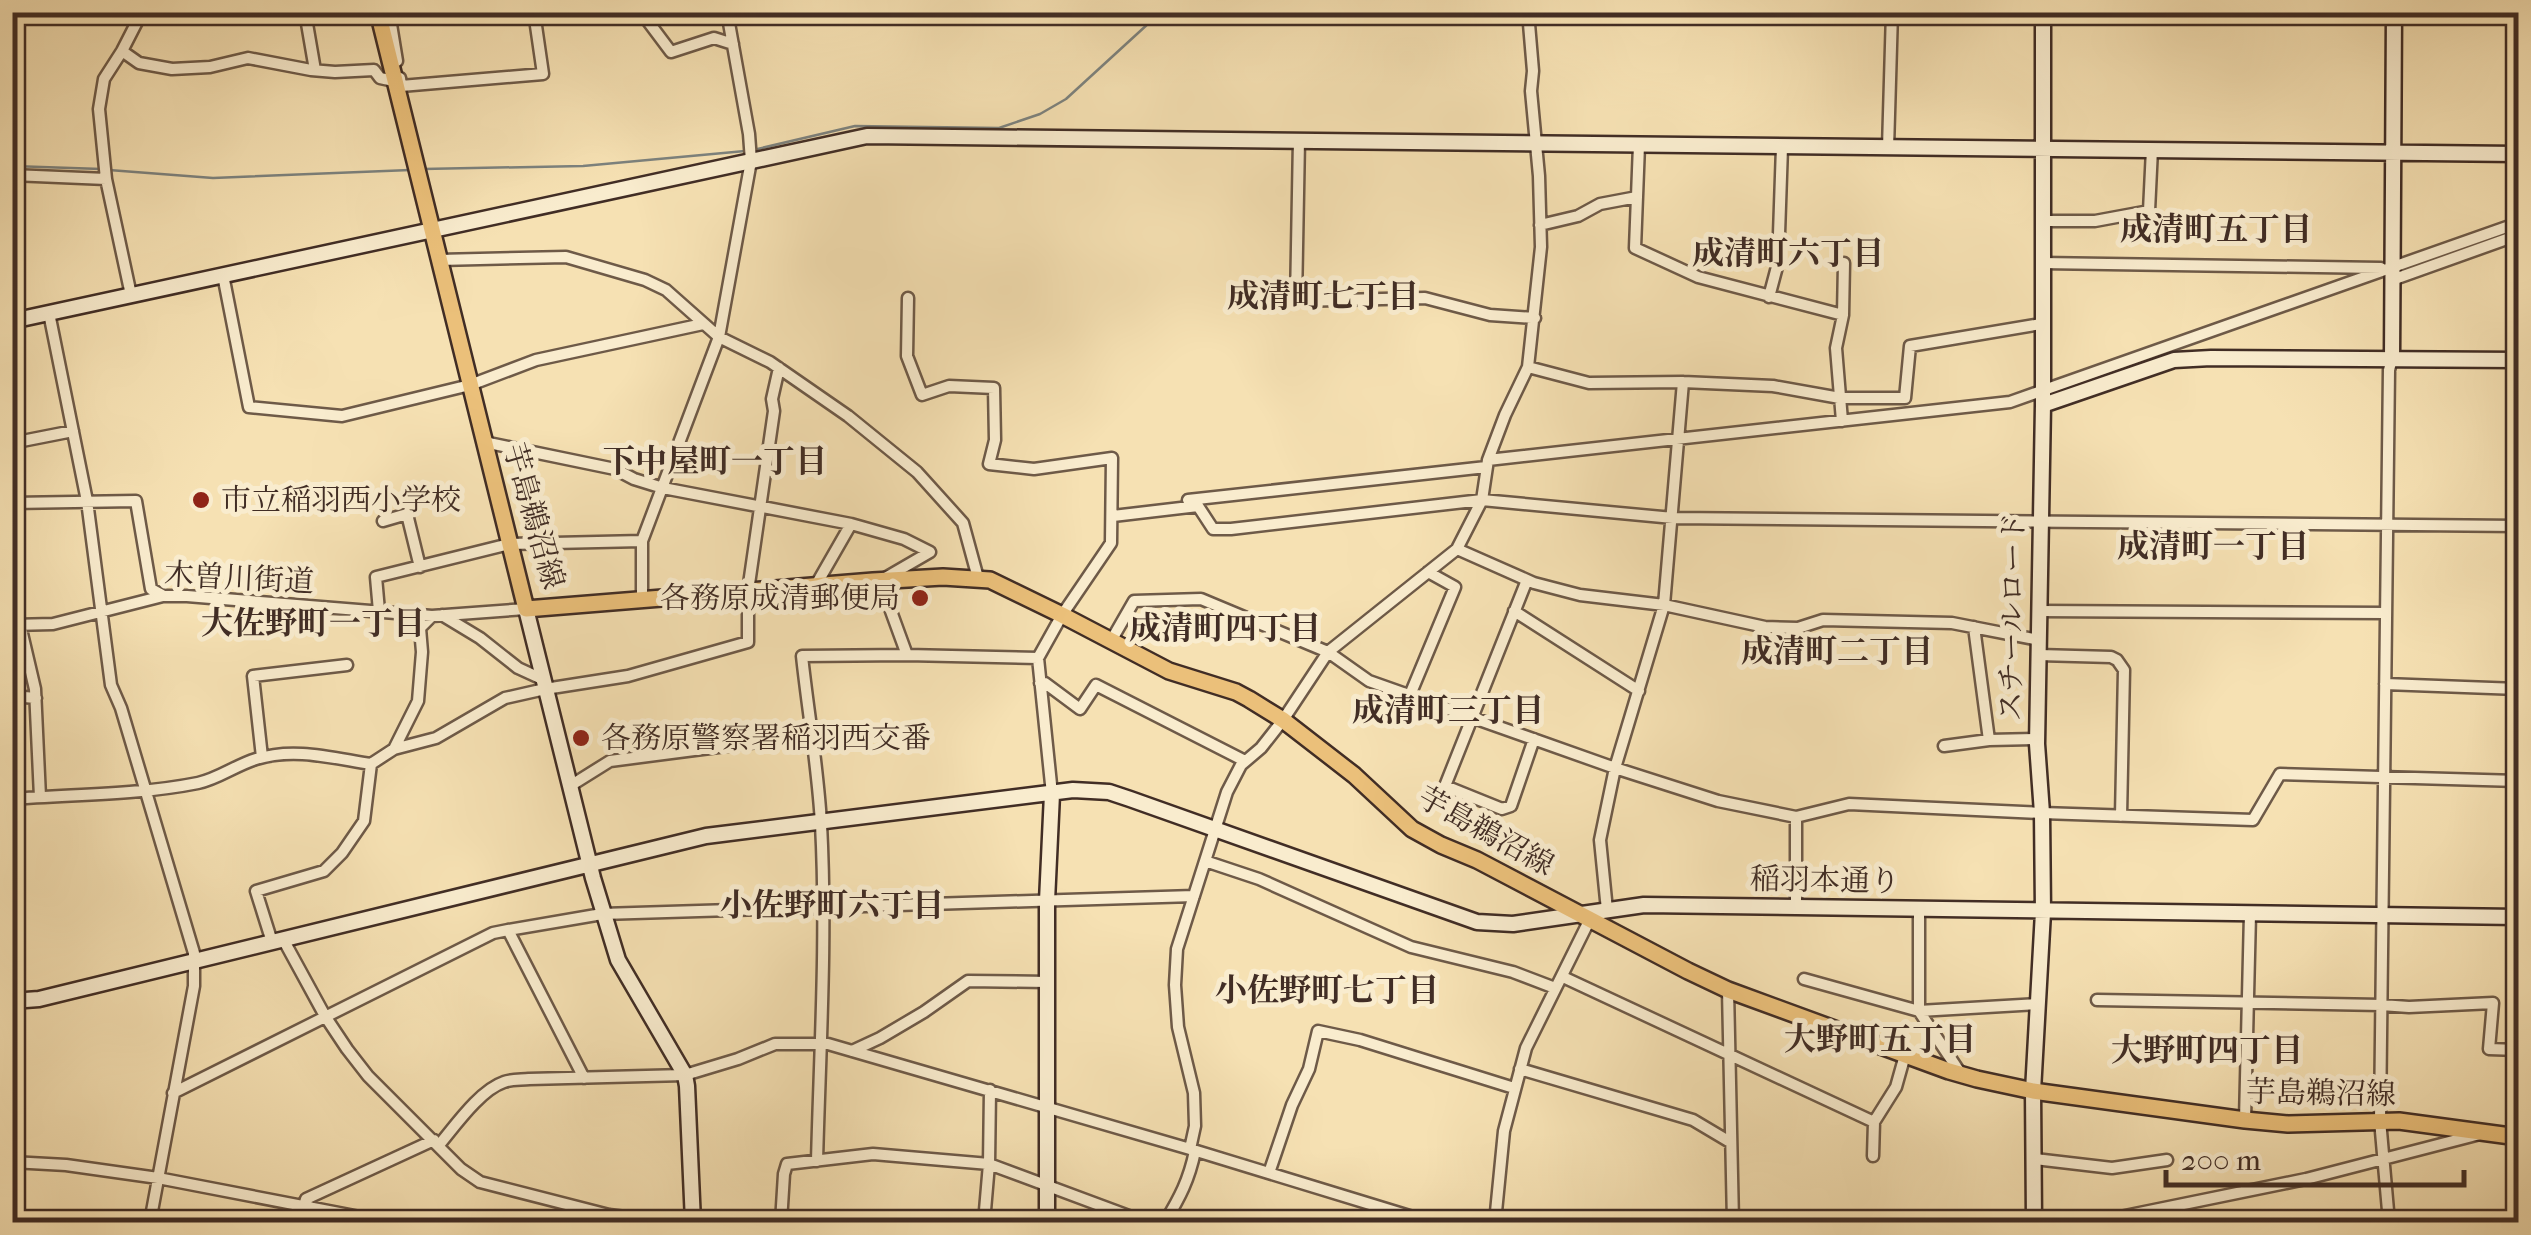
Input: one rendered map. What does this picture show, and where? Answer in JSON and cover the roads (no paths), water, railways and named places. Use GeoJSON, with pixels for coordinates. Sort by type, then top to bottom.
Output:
{"type":"FeatureCollection","features":[{"type":"Feature","properties":{"kind":"main road","name":"芋島鵜沼線"},"geometry":{"type":"LineString","coordinates":[[378,12],[526,609],[880,580],[990,580],[1168,671],[1236,692],[1283,720],[1354,775],[1412,829],[1596,917],[1688,972],[1905,1055],[1962,1075],[2033,1091],[2245,1120],[2316,1124],[2380,1120],[2518,1137]]}},
{"type":"Feature","properties":{"kind":"street"},"geometry":{"type":"LineString","coordinates":[[131,295],[106,174],[99,109],[104,79],[142,12]]}},
{"type":"Feature","properties":{"kind":"street"},"geometry":{"type":"LineString","coordinates":[[305,12],[315,70]]}},
{"type":"Feature","properties":{"kind":"street"},"geometry":{"type":"LineString","coordinates":[[389,12],[396,85]]}},
{"type":"Feature","properties":{"kind":"street"},"geometry":{"type":"LineString","coordinates":[[122,51],[139,63],[172,70],[248,58],[315,70],[374,70],[380,78],[396,85],[543,74],[534,12]]}},
{"type":"Feature","properties":{"kind":"street"},"geometry":{"type":"LineString","coordinates":[[641,12],[671,52],[714,38],[732,44]]}},
{"type":"Feature","properties":{"kind":"street"},"geometry":{"type":"LineString","coordinates":[[642,599],[642,541],[718,338],[751,154],[727,12]]}},
{"type":"Feature","properties":{"kind":"street"},"geometry":{"type":"LineString","coordinates":[[1164,1222],[1190,1176],[1195,1126],[1194,1093],[1178,1026],[1174,985],[1177,950],[1227,792],[1245,761],[1283,720],[1328,652],[1457,549],[1482,500],[1487,464],[1504,415],[1528,367],[1541,247],[1528,12]]}},
{"type":"Feature","properties":{"kind":"street"},"geometry":{"type":"LineString","coordinates":[[1888,148],[1892,12]]}},
{"type":"Feature","properties":{"kind":"street","name":"スチールロード"},"geometry":{"type":"LineString","coordinates":[[2034,1222],[2033,1091],[2043,912],[2037,740],[2043,12]]}},
{"type":"Feature","properties":{"kind":"street"},"geometry":{"type":"LineString","coordinates":[[2388,1222],[2380,1120],[2394,12]]}},
{"type":"Feature","properties":{"kind":"street"},"geometry":{"type":"LineString","coordinates":[[12,320],[431,230],[751,154],[867,136],[2518,154]]}},
{"type":"Feature","properties":{"kind":"street"},"geometry":{"type":"LineString","coordinates":[[1299,140],[1296,301],[1425,298],[1490,314],[1535,318]]}},
{"type":"Feature","properties":{"kind":"street"},"geometry":{"type":"LineString","coordinates":[[1639,145],[1635,248],[1698,277],[1843,315]]}},
{"type":"Feature","properties":{"kind":"street"},"geometry":{"type":"LineString","coordinates":[[1769,297],[1778,262],[1782,146]]}},
{"type":"Feature","properties":{"kind":"street"},"geometry":{"type":"LineString","coordinates":[[2043,222],[2095,221],[2149,212],[2152,149]]}},
{"type":"Feature","properties":{"kind":"street"},"geometry":{"type":"LineString","coordinates":[[12,175],[106,174]]}},
{"type":"Feature","properties":{"kind":"street"},"geometry":{"type":"LineString","coordinates":[[1540,225],[1578,216],[1600,204],[1637,197]]}},
{"type":"Feature","properties":{"kind":"street"},"geometry":{"type":"LineString","coordinates":[[2042,263],[2392,274],[2518,223]]}},
{"type":"Feature","properties":{"kind":"street"},"geometry":{"type":"LineString","coordinates":[[2042,398],[2392,274],[2518,235]]}},
{"type":"Feature","properties":{"kind":"street"},"geometry":{"type":"LineString","coordinates":[[439,260],[566,257],[666,290],[718,338],[779,368],[848,416],[917,472],[964,522],[978,578]]}},
{"type":"Feature","properties":{"kind":"street"},"geometry":{"type":"LineString","coordinates":[[1842,421],[1836,348],[1843,315],[1844,262]]}},
{"type":"Feature","properties":{"kind":"street"},"geometry":{"type":"LineString","coordinates":[[223,275],[248,407],[342,416],[470,385],[536,360],[703,324]]}},
{"type":"Feature","properties":{"kind":"street"},"geometry":{"type":"LineString","coordinates":[[908,298],[907,356],[922,394],[949,386],[994,388],[994,440],[989,464],[1034,469],[1112,458],[1111,543],[1038,658],[1052,794],[1047,1222]]}},
{"type":"Feature","properties":{"kind":"street"},"geometry":{"type":"LineString","coordinates":[[48,313],[88,500],[111,686],[121,708],[195,960],[194,986],[150,1222]]}},
{"type":"Feature","properties":{"kind":"street"},"geometry":{"type":"LineString","coordinates":[[1528,367],[1590,383],[1774,386],[1840,398],[1905,398],[1910,346],[2041,324]]}},
{"type":"Feature","properties":{"kind":"street"},"geometry":{"type":"LineString","coordinates":[[1166,510],[1164,503],[2042,398],[2174,360],[2518,360]]}},
{"type":"Feature","properties":{"kind":"street"},"geometry":{"type":"LineString","coordinates":[[12,799],[203,782],[281,753],[320,754],[371,764],[394,749],[436,738],[506,698],[543,684],[628,676],[748,642],[748,591],[779,368]]}},
{"type":"Feature","properties":{"kind":"street"},"geometry":{"type":"LineString","coordinates":[[1495,1222],[1504,1131],[1526,1048],[1596,917],[1600,840],[1615,768],[1664,605],[1684,382]]}},
{"type":"Feature","properties":{"kind":"street"},"geometry":{"type":"LineString","coordinates":[[12,444],[73,431]]}},
{"type":"Feature","properties":{"kind":"street"},"geometry":{"type":"LineString","coordinates":[[484,442],[615,468],[662,488],[851,524],[904,539],[930,552],[880,580],[907,655]]}},
{"type":"Feature","properties":{"kind":"street"},"geometry":{"type":"LineString","coordinates":[[1112,516],[1198,506],[1213,529],[1231,529],[1482,500],[1674,518],[2518,526]]}},
{"type":"Feature","properties":{"kind":"street"},"geometry":{"type":"LineString","coordinates":[[12,504],[136,501],[151,589],[162,596]]}},
{"type":"Feature","properties":{"kind":"street"},"geometry":{"type":"LineString","coordinates":[[383,521],[406,514],[420,567]]}},
{"type":"Feature","properties":{"kind":"street"},"geometry":{"type":"LineString","coordinates":[[816,586],[851,524]]}},
{"type":"Feature","properties":{"kind":"street"},"geometry":{"type":"LineString","coordinates":[[379,612],[376,578],[509,544],[642,541]]}},
{"type":"Feature","properties":{"kind":"street"},"geometry":{"type":"LineString","coordinates":[[1457,549],[1527,580],[1580,595],[1664,605],[1765,628],[1798,628],[1823,620],[1952,623],[2039,648],[2111,656],[2124,670],[2121,816]]}},
{"type":"Feature","properties":{"kind":"street"},"geometry":{"type":"LineString","coordinates":[[1410,695],[1454,587],[1428,572]]}},
{"type":"Feature","properties":{"kind":"street"},"geometry":{"type":"LineString","coordinates":[[1527,580],[1446,786],[1502,809],[1512,806],[1534,739]]}},
{"type":"Feature","properties":{"kind":"street","name":"木曽川街道"},"geometry":{"type":"LineString","coordinates":[[16,625],[52,624],[162,596],[437,616],[526,609]]}},
{"type":"Feature","properties":{"kind":"street"},"geometry":{"type":"LineString","coordinates":[[1111,641],[1134,601],[1200,598],[1328,652],[1369,680],[1615,768],[1718,801],[1796,817],[1850,804],[2253,820],[2280,774],[2518,782]]}},
{"type":"Feature","properties":{"kind":"street"},"geometry":{"type":"LineString","coordinates":[[371,764],[364,821],[342,853],[324,871],[256,891],[278,941],[347,1050],[461,1169],[480,1182],[609,1215],[693,1222],[685,1074],[618,960],[602,914],[526,609]]}},
{"type":"Feature","properties":{"kind":"street"},"geometry":{"type":"LineString","coordinates":[[1514,611],[1638,691]]}},
{"type":"Feature","properties":{"kind":"street"},"geometry":{"type":"LineString","coordinates":[[2040,612],[2386,613]]}},
{"type":"Feature","properties":{"kind":"street"},"geometry":{"type":"LineString","coordinates":[[394,749],[418,701],[420,628],[437,616],[480,638],[543,684]]}},
{"type":"Feature","properties":{"kind":"street"},"geometry":{"type":"LineString","coordinates":[[16,625],[36,698],[40,797]]}},
{"type":"Feature","properties":{"kind":"street"},"geometry":{"type":"LineString","coordinates":[[1974,627],[1989,740]]}},
{"type":"Feature","properties":{"kind":"street"},"geometry":{"type":"LineString","coordinates":[[818,1160],[823,1044],[821,822],[802,656],[1038,658]]}},
{"type":"Feature","properties":{"kind":"street"},"geometry":{"type":"LineString","coordinates":[[262,757],[253,676],[347,665]]}},
{"type":"Feature","properties":{"kind":"street"},"geometry":{"type":"LineString","coordinates":[[1040,683],[1045,682],[1080,710],[1096,685],[1245,761]]}},
{"type":"Feature","properties":{"kind":"street"},"geometry":{"type":"LineString","coordinates":[[2385,684],[2518,689]]}},
{"type":"Feature","properties":{"kind":"street"},"geometry":{"type":"LineString","coordinates":[[12,696],[36,698]]}},
{"type":"Feature","properties":{"kind":"street"},"geometry":{"type":"LineString","coordinates":[[570,786],[610,760],[811,735]]}},
{"type":"Feature","properties":{"kind":"street"},"geometry":{"type":"LineString","coordinates":[[1944,746],[1989,740],[2037,740]]}},
{"type":"Feature","properties":{"kind":"street","name":"稲羽本通り"},"geometry":{"type":"LineString","coordinates":[[12,1001],[39,999],[706,836],[1074,790],[1109,792],[1477,922],[1513,924],[1596,917],[1644,905],[2518,918]]}},
{"type":"Feature","properties":{"kind":"street"},"geometry":{"type":"LineString","coordinates":[[1796,817],[1796,907]]}},
{"type":"Feature","properties":{"kind":"street"},"geometry":{"type":"LineString","coordinates":[[1205,861],[1259,879],[1411,947],[1513,972],[1555,988]]}},
{"type":"Feature","properties":{"kind":"street"},"geometry":{"type":"LineString","coordinates":[[173,1093],[493,933],[508,930],[602,914],[1194,896]]}},
{"type":"Feature","properties":{"kind":"street"},"geometry":{"type":"LineString","coordinates":[[1918,910],[1918,1011],[1962,1075]]}},
{"type":"Feature","properties":{"kind":"street"},"geometry":{"type":"LineString","coordinates":[[2245,1120],[2250,914]]}},
{"type":"Feature","properties":{"kind":"street"},"geometry":{"type":"LineString","coordinates":[[508,930],[584,1078]]}},
{"type":"Feature","properties":{"kind":"street"},"geometry":{"type":"LineString","coordinates":[[1563,977],[1874,1122]]}},
{"type":"Feature","properties":{"kind":"street"},"geometry":{"type":"LineString","coordinates":[[1804,979],[1918,1011],[2038,1004]]}},
{"type":"Feature","properties":{"kind":"street"},"geometry":{"type":"LineString","coordinates":[[852,1051],[924,1012],[968,981],[1048,982]]}},
{"type":"Feature","properties":{"kind":"street"},"geometry":{"type":"LineString","coordinates":[[1728,990],[1734,1222]]}},
{"type":"Feature","properties":{"kind":"street"},"geometry":{"type":"LineString","coordinates":[[2096,1000],[2382,1004],[2409,1008],[2493,1003],[2489,1049],[2518,1050]]}},
{"type":"Feature","properties":{"kind":"street"},"geometry":{"type":"LineString","coordinates":[[1269,1174],[1292,1105],[1310,1068],[1318,1030],[1514,1088]]}},
{"type":"Feature","properties":{"kind":"street"},"geometry":{"type":"LineString","coordinates":[[307,1222],[306,1199],[436,1143],[486,1093],[504,1082],[685,1074],[775,1044],[823,1044],[1048,1107],[1424,1222]]}},
{"type":"Feature","properties":{"kind":"street"},"geometry":{"type":"LineString","coordinates":[[1873,1156],[1874,1122],[1896,1086],[1905,1055]]}},
{"type":"Feature","properties":{"kind":"street"},"geometry":{"type":"LineString","coordinates":[[1520,1070],[1693,1120],[1730,1142]]}},
{"type":"Feature","properties":{"kind":"street"},"geometry":{"type":"LineString","coordinates":[[984,1222],[990,1090]]}},
{"type":"Feature","properties":{"kind":"street"},"geometry":{"type":"LineString","coordinates":[[2107,1222],[2306,1179],[2486,1132]]}},
{"type":"Feature","properties":{"kind":"street"},"geometry":{"type":"LineString","coordinates":[[782,1222],[787,1164],[874,1154],[989,1164],[1144,1222]]}},
{"type":"Feature","properties":{"kind":"street"},"geometry":{"type":"LineString","coordinates":[[2034,1160],[2112,1168],[2168,1160]]}},
{"type":"Feature","properties":{"kind":"street"},"geometry":{"type":"LineString","coordinates":[[12,1162],[158,1178],[386,1222]]}},
{"type":"Feature","properties":{"kind":"waterway"},"geometry":{"type":"LineString","coordinates":[[753,150],[855,126],[999,128],[1040,114],[1066,99],[1161,12]]}},
{"type":"Feature","properties":{"kind":"waterway"},"geometry":{"type":"LineString","coordinates":[[423,169],[583,166],[745,151]]}},
{"type":"Feature","properties":{"kind":"waterway"},"geometry":{"type":"LineString","coordinates":[[12,166],[101,169]]}},
{"type":"Feature","properties":{"kind":"waterway"},"geometry":{"type":"LineString","coordinates":[[109,170],[213,178],[410,170]]}},
{"type":"Feature","properties":{"kind":"place","name":"市立稲羽西小学校"},"geometry":{"type":"Point","coordinates":[201,500]}},
{"type":"Feature","properties":{"kind":"place","name":"各務原成清郵便局"},"geometry":{"type":"Point","coordinates":[920,598]}},
{"type":"Feature","properties":{"kind":"place","name":"各務原警察署稲羽西交番"},"geometry":{"type":"Point","coordinates":[581,738]}},
{"type":"Feature","properties":{"kind":"district","name":"成清町五丁目"},"geometry":{"type":"Point","coordinates":[2216,229]}},
{"type":"Feature","properties":{"kind":"district","name":"成清町六丁目"},"geometry":{"type":"Point","coordinates":[1788,253]}},
{"type":"Feature","properties":{"kind":"district","name":"成清町七丁目"},"geometry":{"type":"Point","coordinates":[1323,296]}},
{"type":"Feature","properties":{"kind":"district","name":"下中屋町一丁目"},"geometry":{"type":"Point","coordinates":[715,461]}},
{"type":"Feature","properties":{"kind":"district","name":"成清町一丁目"},"geometry":{"type":"Point","coordinates":[2213,546]}},
{"type":"Feature","properties":{"kind":"district","name":"大佐野町一丁目"},"geometry":{"type":"Point","coordinates":[313,623]}},
{"type":"Feature","properties":{"kind":"district","name":"成清町四丁目"},"geometry":{"type":"Point","coordinates":[1225,628]}},
{"type":"Feature","properties":{"kind":"district","name":"成清町二丁目"},"geometry":{"type":"Point","coordinates":[1837,651]}},
{"type":"Feature","properties":{"kind":"district","name":"成清町三丁目"},"geometry":{"type":"Point","coordinates":[1448,710]}},
{"type":"Feature","properties":{"kind":"district","name":"小佐野町六丁目"},"geometry":{"type":"Point","coordinates":[832,905]}},
{"type":"Feature","properties":{"kind":"district","name":"小佐野町七丁目"},"geometry":{"type":"Point","coordinates":[1327,990]}},
{"type":"Feature","properties":{"kind":"district","name":"大野町五丁目"},"geometry":{"type":"Point","coordinates":[1880,1039]}},
{"type":"Feature","properties":{"kind":"district","name":"大野町四丁目"},"geometry":{"type":"Point","coordinates":[2207,1050]}}]}
